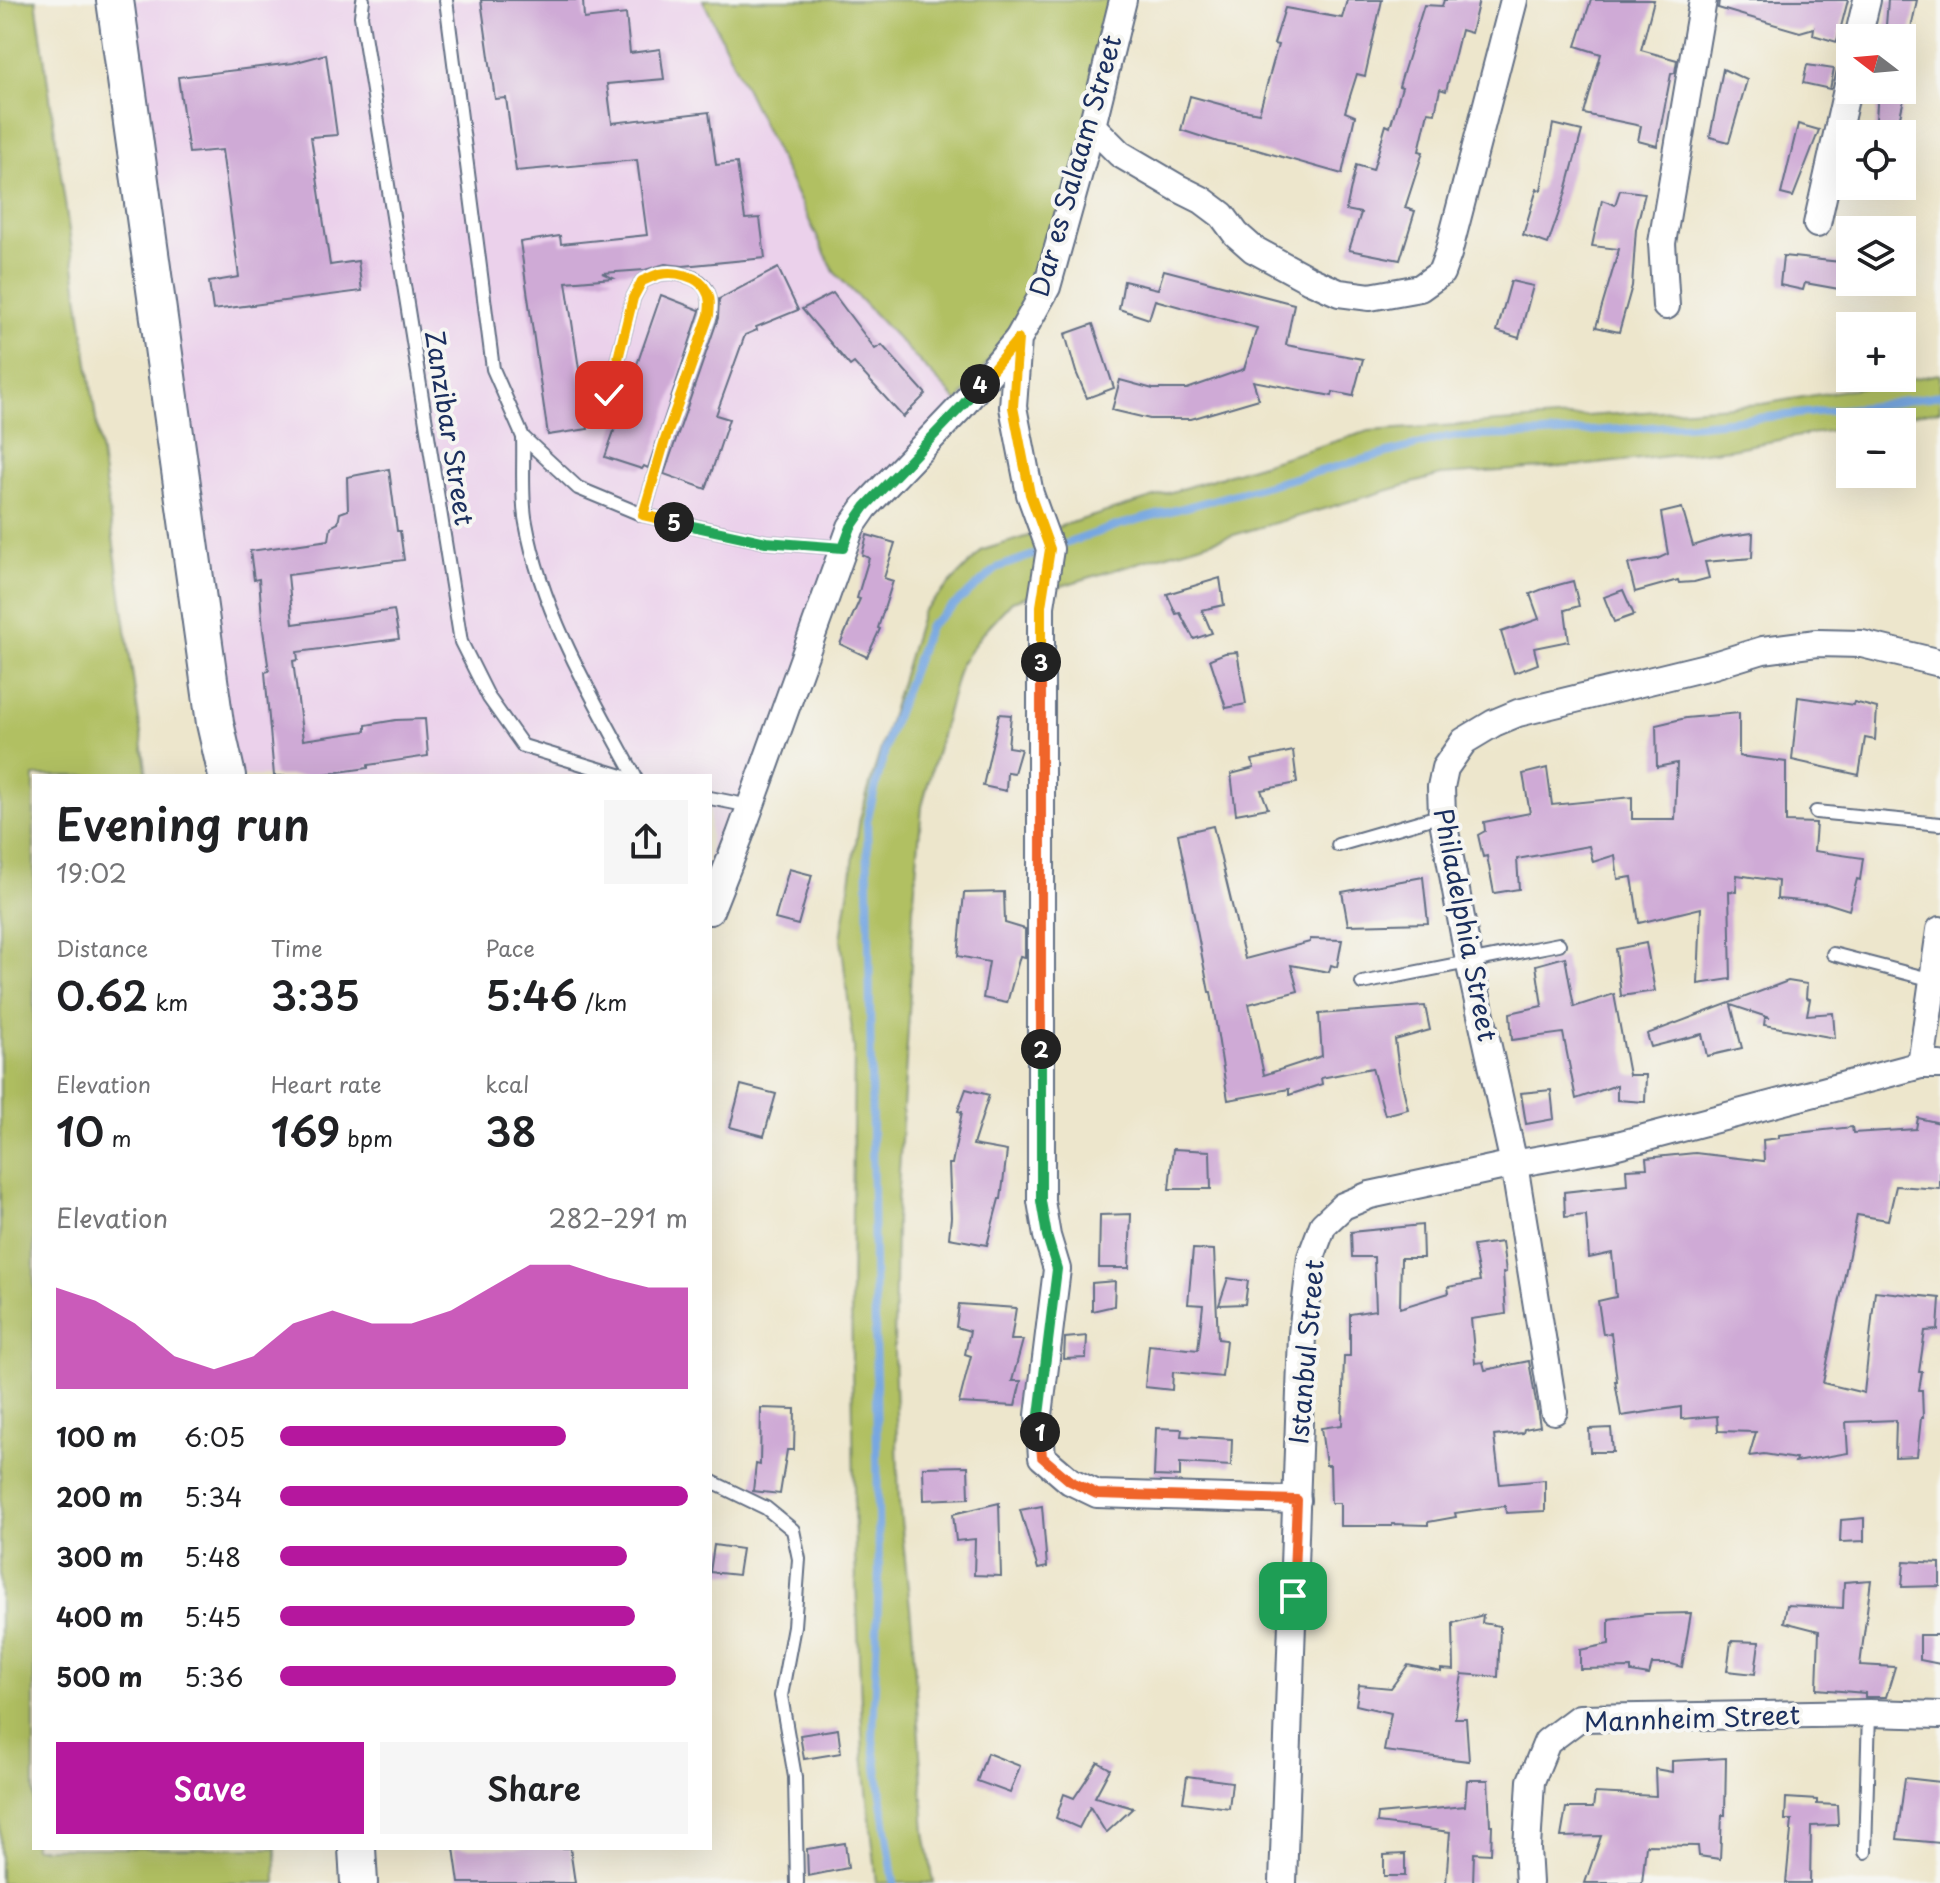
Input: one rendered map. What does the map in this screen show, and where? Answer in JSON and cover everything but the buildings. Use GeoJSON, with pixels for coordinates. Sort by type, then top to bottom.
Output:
{"type":"FeatureCollection","features":[{"type":"Feature","properties":{"kind":"main road"},"geometry":{"type":"LineString","coordinates":[[115,0],[215,723],[227,774]]}},
{"type":"Feature","properties":{"kind":"main road"},"geometry":{"type":"LineString","coordinates":[[210,774],[210,746],[215,723]]}},
{"type":"Feature","properties":{"kind":"main road"},"geometry":{"type":"LineString","coordinates":[[357,1850],[359,1883]]}},
{"type":"Feature","properties":{"kind":"street","name":"Dar es Salaam Street"},"geometry":{"type":"LineString","coordinates":[[712,906],[851,527],[865,507],[961,407],[1018,339],[1047,287],[1123,0]]}},
{"type":"Feature","properties":{"kind":"street"},"geometry":{"type":"LineString","coordinates":[[1092,126],[1120,154],[1202,200],[1222,215],[1236,234],[1253,249],[1310,280],[1339,293],[1370,297],[1420,288],[1441,273],[1448,254],[1514,0]]}},
{"type":"Feature","properties":{"kind":"street"},"geometry":{"type":"LineString","coordinates":[[1666,306],[1662,243],[1703,0]]}},
{"type":"Feature","properties":{"kind":"street"},"geometry":{"type":"LineString","coordinates":[[1861,24],[1867,0]]}},
{"type":"Feature","properties":{"kind":"street"},"geometry":{"type":"LineString","coordinates":[[1817,224],[1844,104]]}},
{"type":"Feature","properties":{"kind":"street"},"geometry":{"type":"LineString","coordinates":[[1018,339],[1013,407],[1030,494],[1050,549],[1041,606],[1041,1201],[1057,1269],[1039,1415],[1042,1457],[1070,1481],[1097,1494],[1297,1500]]}},
{"type":"Feature","properties":{"kind":"street","name":"Philadelphia Street"},"geometry":{"type":"LineString","coordinates":[[1554,1411],[1514,1164],[1469,961],[1442,815],[1441,787],[1445,768],[1464,741],[1518,713],[1763,650],[1817,643],[1862,644],[1940,662]]}},
{"type":"Feature","properties":{"kind":"street"},"geometry":{"type":"LineString","coordinates":[[1930,1065],[1933,980],[1940,930]]}},
{"type":"Feature","properties":{"kind":"street","name":"Istanbul Street"},"geometry":{"type":"LineString","coordinates":[[1283,1883],[1302,1334],[1311,1257],[1323,1225],[1343,1206],[1370,1195],[1610,1147],[1930,1065]]}},
{"type":"Feature","properties":{"kind":"street","name":"Mannheim Street"},"geometry":{"type":"LineString","coordinates":[[1529,1883],[1527,1848],[1531,1781],[1547,1742],[1579,1718],[1869,1713],[1940,1715]]}},
{"type":"Feature","properties":{"kind":"lane","name":"Zanzibar Street"},"geometry":{"type":"LineString","coordinates":[[363,0],[361,16],[461,642],[489,698],[523,746],[615,774]]}},
{"type":"Feature","properties":{"kind":"lane","name":"Zanzibar Street"},"geometry":{"type":"LineString","coordinates":[[446,0],[493,369],[523,437],[525,522],[545,594],[581,678],[634,774]]}},
{"type":"Feature","properties":{"kind":"lane"},"geometry":{"type":"LineString","coordinates":[[609,395],[633,298],[642,281],[660,274],[680,274],[695,279],[705,287],[710,299],[709,315],[665,440],[643,515]]}},
{"type":"Feature","properties":{"kind":"lane","name":"Zanzibar Street"},"geometry":{"type":"LineString","coordinates":[[523,437],[578,488],[643,515],[766,542],[843,548]]}},
{"type":"Feature","properties":{"kind":"lane"},"geometry":{"type":"LineString","coordinates":[[712,798],[750,806]]}},
{"type":"Feature","properties":{"kind":"lane"},"geometry":{"type":"LineString","coordinates":[[1816,812],[1940,824]]}},
{"type":"Feature","properties":{"kind":"lane"},"geometry":{"type":"LineString","coordinates":[[1338,845],[1442,815]]}},
{"type":"Feature","properties":{"kind":"lane"},"geometry":{"type":"LineString","coordinates":[[1362,983],[1559,944]]}},
{"type":"Feature","properties":{"kind":"lane"},"geometry":{"type":"LineString","coordinates":[[1833,954],[1933,980]]}},
{"type":"Feature","properties":{"kind":"lane"},"geometry":{"type":"LineString","coordinates":[[712,1482],[766,1508],[793,1530],[799,1559],[794,1626],[781,1696],[795,1777],[797,1883]]}},
{"type":"Feature","properties":{"kind":"lane"},"geometry":{"type":"LineString","coordinates":[[1865,1852],[1869,1713]]}},
{"type":"Feature","properties":{"kind":"shaded area"},"geometry":{"type":"Polygon","coordinates":[[[115,0],[703,0],[834,272],[958,402],[865,507],[712,906],[712,774],[225,774],[115,0]]]}},
{"type":"Feature","properties":{"kind":"green space"},"geometry":{"type":"Polygon","coordinates":[[[0,0],[36,0],[147,774],[32,774],[32,1850],[276,1850],[276,1883],[0,1883],[0,0]]]}},
{"type":"Feature","properties":{"kind":"green space"},"geometry":{"type":"Polygon","coordinates":[[[703,0],[1118,0],[1044,284],[958,402],[834,272],[703,0]]]}},
{"type":"Feature","properties":{"kind":"green space"},"geometry":{"type":"Polygon","coordinates":[[[1940,374],[1940,410],[1916,414],[1916,408],[1836,408],[1836,430],[1730,449],[1588,465],[1441,475],[1147,560],[1012,601],[981,635],[960,665],[922,806],[913,909],[896,1219],[894,1352],[899,1501],[912,1627],[925,1833],[934,1883],[877,1883],[863,1754],[855,1556],[851,1297],[854,1049],[841,939],[860,818],[922,612],[983,550],[1369,431],[1762,404],[1836,392],[1916,392],[1916,378],[1940,374]]]}},
{"type":"Feature","properties":{"kind":"waterway"},"geometry":{"type":"LineString","coordinates":[[894,1883],[873,1739],[879,1575],[867,821],[889,734],[929,626],[999,567],[1119,525],[1447,437],[1699,424],[1875,406],[1940,395]]}},
{"type":"Feature","properties":{"kind":"route"},"geometry":{"type":"LineString","coordinates":[[609,395],[633,298],[642,281],[660,274],[680,274],[695,279],[705,287],[710,299],[709,315],[665,440],[643,515],[766,542],[843,548],[851,527],[865,507],[961,407],[1018,339],[1013,407],[1030,494],[1050,549],[1041,606],[1041,1201],[1057,1269],[1039,1415],[1042,1457],[1070,1481],[1097,1494],[1297,1500],[1293,1596]]}}]}
